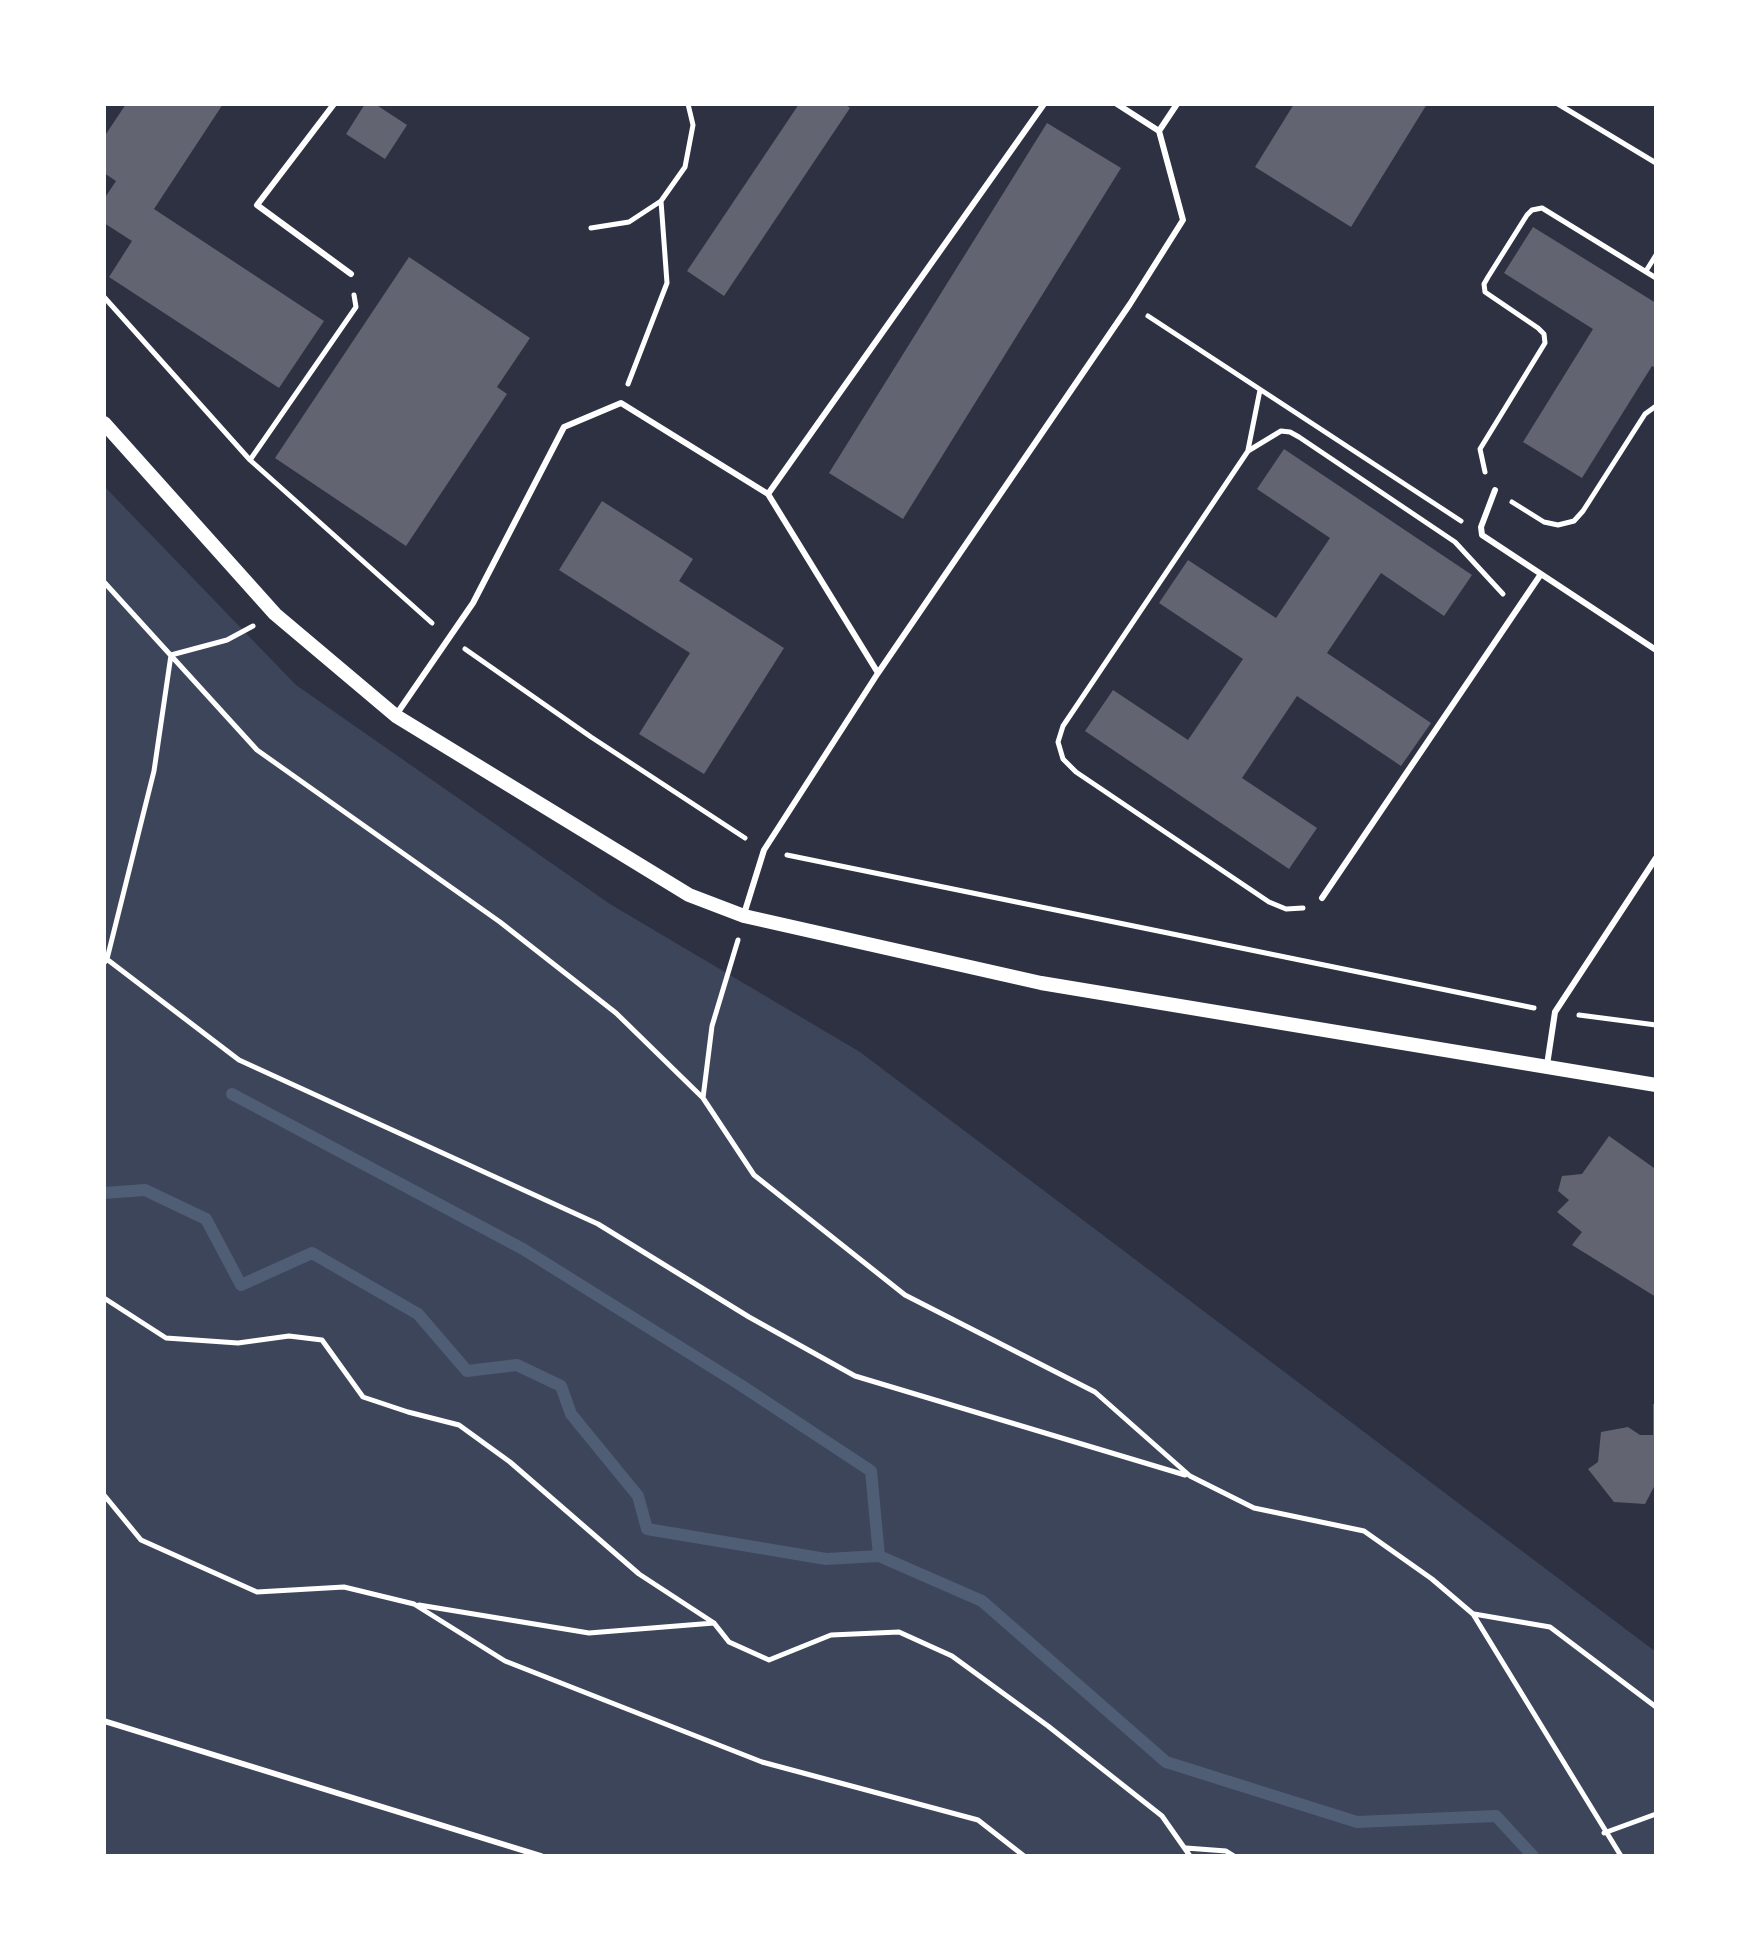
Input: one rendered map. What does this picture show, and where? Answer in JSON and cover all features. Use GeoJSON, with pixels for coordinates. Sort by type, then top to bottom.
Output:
{"type":"FeatureCollection","features":[{"type":"Feature","properties":{"kind":"street"},"geometry":{"type":"LineString","coordinates":[[104,423],[275,614],[396,716],[689,895],[744,916],[1041,983],[1656,1085]]}},
{"type":"Feature","properties":{"kind":"lane"},"geometry":{"type":"LineString","coordinates":[[334,104],[257,205],[351,274]]}},
{"type":"Feature","properties":{"kind":"lane"},"geometry":{"type":"LineString","coordinates":[[768,494],[1044,104]]}},
{"type":"Feature","properties":{"kind":"lane"},"geometry":{"type":"LineString","coordinates":[[744,916],[764,850],[878,673],[1130,304],[1183,220],[1159,131],[1117,104]]}},
{"type":"Feature","properties":{"kind":"lane"},"geometry":{"type":"LineString","coordinates":[[1159,131],[1177,104]]}},
{"type":"Feature","properties":{"kind":"lane"},"geometry":{"type":"LineString","coordinates":[[396,716],[473,603],[564,427],[621,403],[768,494],[878,673]]}},
{"type":"Feature","properties":{"kind":"lane"},"geometry":{"type":"LineString","coordinates":[[1495,490],[1481,527],[1482,535],[1656,650]]}},
{"type":"Feature","properties":{"kind":"lane"},"geometry":{"type":"LineString","coordinates":[[1322,898],[1541,574]]}},
{"type":"Feature","properties":{"kind":"lane"},"geometry":{"type":"LineString","coordinates":[[1547,1065],[1555,1012],[1656,858]]}},
{"type":"Feature","properties":{"kind":"lane"},"geometry":{"type":"LineString","coordinates":[[104,1721],[541,1856]]}},
{"type":"Feature","properties":{"kind":"path"},"geometry":{"type":"LineString","coordinates":[[591,228],[629,222],[661,201],[685,167],[693,125],[688,104]]}},
{"type":"Feature","properties":{"kind":"path"},"geometry":{"type":"LineString","coordinates":[[1558,104],[1656,163]]}},
{"type":"Feature","properties":{"kind":"path"},"geometry":{"type":"LineString","coordinates":[[621,403],[667,283],[661,201]]}},
{"type":"Feature","properties":{"kind":"path"},"geometry":{"type":"LineString","coordinates":[[1656,278],[1542,208],[1532,210],[1527,215],[1484,284],[1485,292],[1538,328],[1544,334],[1545,343],[1480,449],[1487,479],[1495,490],[1544,522],[1558,525],[1574,521],[1645,414],[1656,406]]}},
{"type":"Feature","properties":{"kind":"path"},"geometry":{"type":"LineString","coordinates":[[1646,271],[1656,255]]}},
{"type":"Feature","properties":{"kind":"path"},"geometry":{"type":"LineString","coordinates":[[250,460],[356,307],[351,274]]}},
{"type":"Feature","properties":{"kind":"path"},"geometry":{"type":"LineString","coordinates":[[1130,304],[1482,535]]}},
{"type":"Feature","properties":{"kind":"path"},"geometry":{"type":"LineString","coordinates":[[1260,390],[1248,451],[1063,726],[1058,742],[1063,759],[1076,772],[1269,902],[1286,909],[1306,908],[1322,898]]}},
{"type":"Feature","properties":{"kind":"path"},"geometry":{"type":"LineString","coordinates":[[1248,451],[1274,434],[1290,432],[1455,542],[1517,610]]}},
{"type":"Feature","properties":{"kind":"path"},"geometry":{"type":"LineString","coordinates":[[104,582],[257,750],[512,931],[616,1013],[703,1098],[754,1175],[905,1295],[1095,1392],[1190,1476]]}},
{"type":"Feature","properties":{"kind":"path"},"geometry":{"type":"LineString","coordinates":[[171,655],[227,640],[254,625]]}},
{"type":"Feature","properties":{"kind":"path"},"geometry":{"type":"LineString","coordinates":[[171,655],[154,771],[105,960],[239,1060],[598,1224],[749,1317],[855,1376],[1190,1476],[1254,1508],[1364,1531],[1432,1579],[1473,1614],[1604,1833],[1621,1856]]}},
{"type":"Feature","properties":{"kind":"path"},"geometry":{"type":"LineString","coordinates":[[703,1098],[712,1026],[744,916]]}},
{"type":"Feature","properties":{"kind":"path"},"geometry":{"type":"LineString","coordinates":[[104,1298],[166,1338],[238,1343],[289,1336],[322,1340],[363,1397],[459,1425],[510,1462],[639,1574],[714,1623],[729,1642],[769,1660],[831,1635],[899,1632],[952,1656],[1048,1726],[1162,1816],[1190,1856]]}},
{"type":"Feature","properties":{"kind":"path"},"geometry":{"type":"LineString","coordinates":[[104,1495],[141,1540],[257,1592],[344,1587],[414,1604],[589,1633],[714,1623]]}},
{"type":"Feature","properties":{"kind":"path"},"geometry":{"type":"LineString","coordinates":[[414,1604],[505,1661],[762,1762],[978,1820],[1024,1856]]}},
{"type":"Feature","properties":{"kind":"path"},"geometry":{"type":"LineString","coordinates":[[1473,1614],[1550,1627],[1656,1707]]}},
{"type":"Feature","properties":{"kind":"path"},"geometry":{"type":"LineString","coordinates":[[1604,1833],[1656,1814]]}},
{"type":"Feature","properties":{"kind":"path"},"geometry":{"type":"LineString","coordinates":[[1186,1848],[1226,1851],[1234,1856]]}},
{"type":"Feature","properties":{"kind":"shaded area"},"geometry":{"type":"Polygon","coordinates":[[[104,486],[296,685],[610,904],[860,1052],[1656,1652],[1656,1856],[104,1856],[104,486]]]}},
{"type":"Feature","properties":{"kind":"building"},"geometry":{"type":"Polygon","coordinates":[[[126,104],[223,104],[154,209],[324,321],[279,388],[109,277],[132,241],[104,223],[104,199],[116,181],[104,173],[104,137],[126,104]]]}},
{"type":"Feature","properties":{"kind":"building"},"geometry":{"type":"Polygon","coordinates":[[[365,104],[375,104],[407,125],[385,159],[346,134],[365,104]]]}},
{"type":"Feature","properties":{"kind":"building"},"geometry":{"type":"Polygon","coordinates":[[[799,104],[845,104],[850,108],[724,296],[687,271],[799,104]]]}},
{"type":"Feature","properties":{"kind":"building"},"geometry":{"type":"Polygon","coordinates":[[[1294,104],[1427,104],[1351,227],[1255,167],[1294,104]]]}},
{"type":"Feature","properties":{"kind":"building"},"geometry":{"type":"Polygon","coordinates":[[[1047,123],[1121,168],[903,519],[829,473],[1047,123]]]}},
{"type":"Feature","properties":{"kind":"building"},"geometry":{"type":"Polygon","coordinates":[[[1533,227],[1656,303],[1656,368],[1652,366],[1582,478],[1523,442],[1593,329],[1504,273],[1533,227]]]}},
{"type":"Feature","properties":{"kind":"building"},"geometry":{"type":"Polygon","coordinates":[[[409,257],[530,338],[497,387],[507,394],[406,546],[275,458],[409,257]]]}},
{"type":"Feature","properties":{"kind":"building"},"geometry":{"type":"Polygon","coordinates":[[[1284,449],[1472,575],[1444,616],[1381,573],[1327,653],[1431,723],[1401,766],[1297,696],[1242,778],[1317,828],[1289,869],[1085,731],[1113,690],[1188,740],[1243,659],[1159,603],[1188,560],[1276,618],[1330,538],[1257,489],[1284,449]]]}},
{"type":"Feature","properties":{"kind":"building"},"geometry":{"type":"Polygon","coordinates":[[[602,501],[693,559],[679,581],[784,648],[704,774],[639,734],[690,653],[559,570],[602,501]]]}},
{"type":"Feature","properties":{"kind":"building"},"geometry":{"type":"Polygon","coordinates":[[[1609,1136],[1654,1168],[1656,1165],[1656,1297],[1572,1245],[1582,1232],[1557,1212],[1569,1200],[1558,1191],[1562,1176],[1582,1174],[1609,1136]]]}},
{"type":"Feature","properties":{"kind":"building"},"geometry":{"type":"Polygon","coordinates":[[[1653,1404],[1656,1404],[1656,1483],[1645,1504],[1614,1502],[1588,1469],[1598,1462],[1601,1432],[1628,1427],[1640,1435],[1653,1435],[1653,1404]]]}},
{"type":"Feature","properties":{"kind":"waterway"},"geometry":{"type":"LineString","coordinates":[[232,1094],[523,1249],[871,1471],[879,1556]]}},
{"type":"Feature","properties":{"kind":"waterway"},"geometry":{"type":"LineString","coordinates":[[104,1193],[145,1190],[206,1219],[241,1285],[312,1253],[418,1314],[467,1371],[517,1365],[561,1386],[571,1414],[638,1496],[647,1529],[826,1559],[879,1556],[982,1601],[1166,1762],[1357,1822],[1496,1816],[1533,1856]]}}]}
